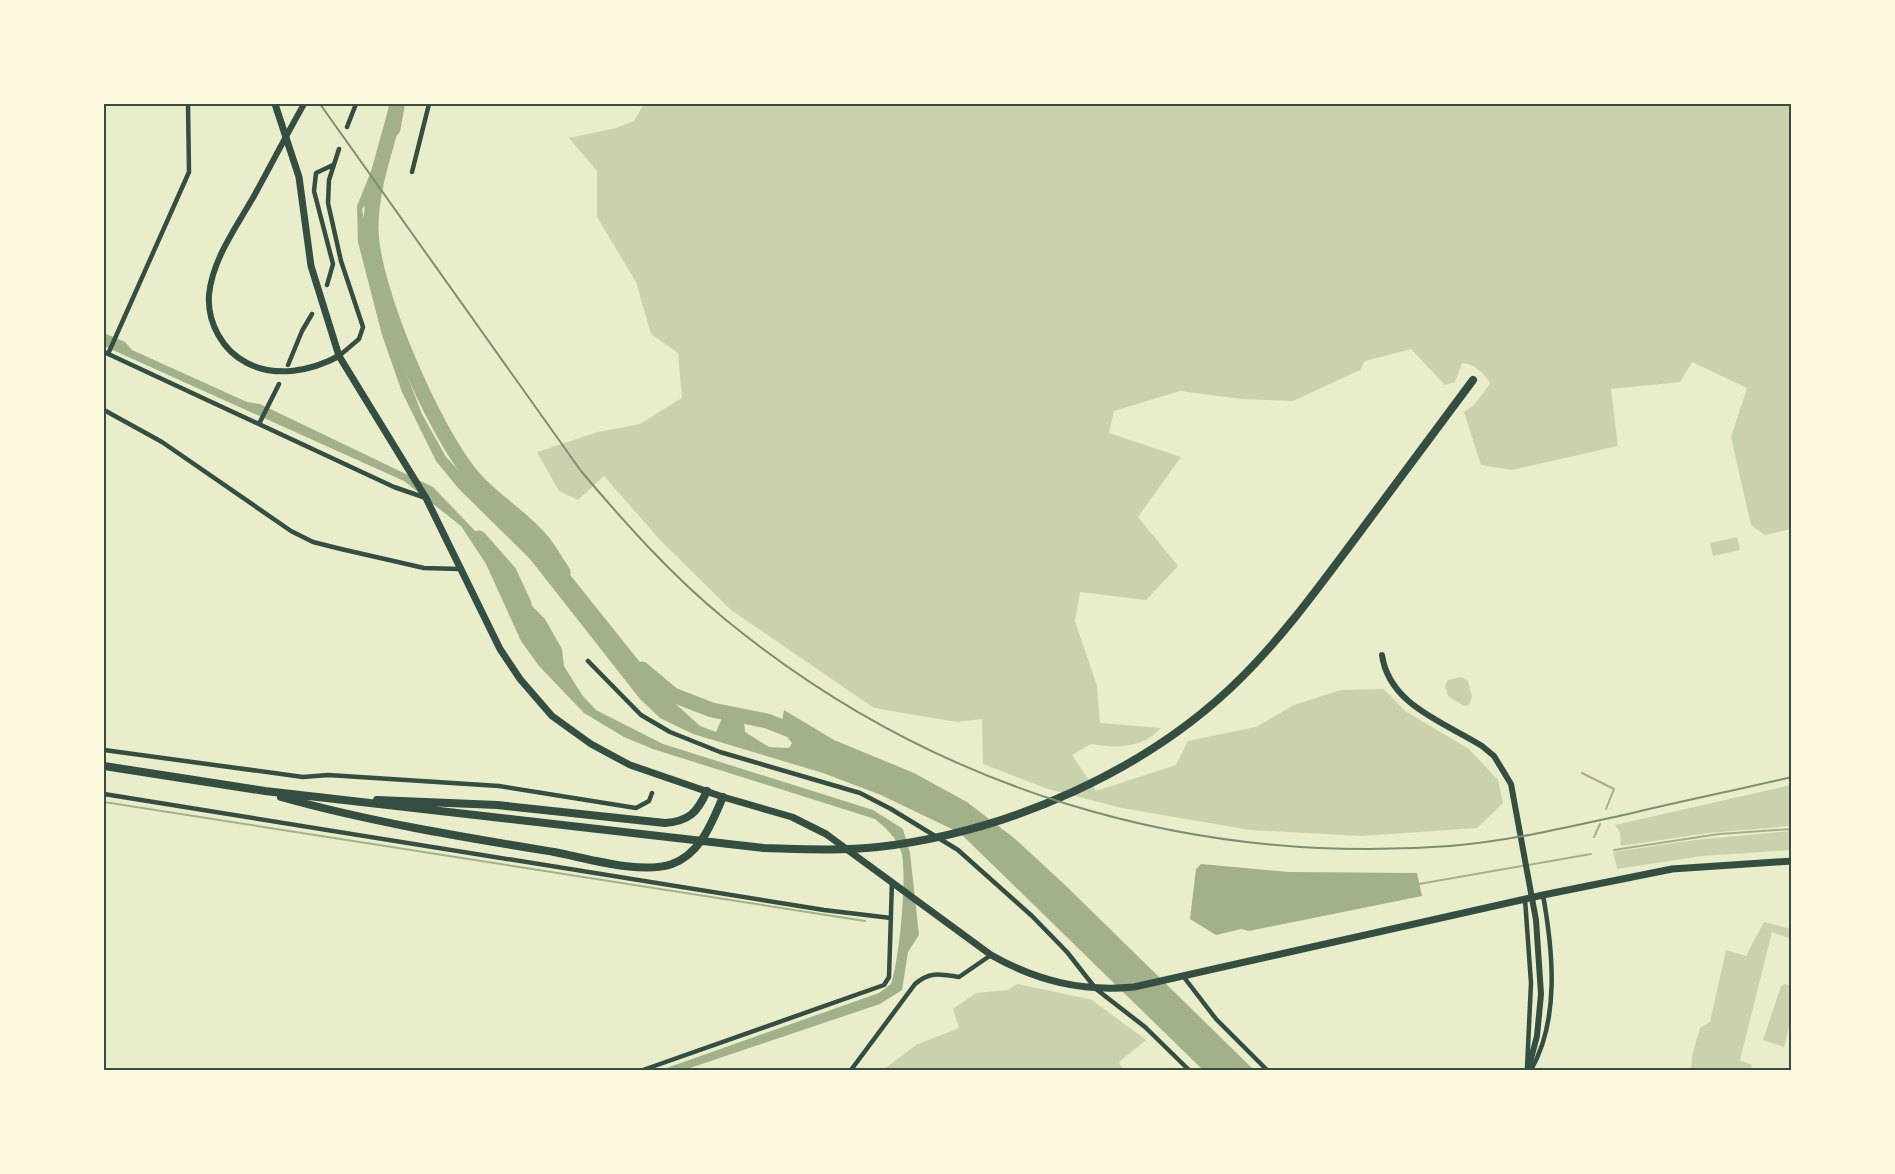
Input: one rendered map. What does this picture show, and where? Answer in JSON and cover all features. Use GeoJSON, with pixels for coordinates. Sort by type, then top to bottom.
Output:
{"type":"FeatureCollection","features":[{"type":"Feature","properties":{"kind":"highway"},"geometry":{"type":"LineString","coordinates":[[104,766],[265,792],[764,848],[822,850],[877,847],[973,829],[1049,803],[1093,782],[1190,722],[1240,679],[1289,626],[1473,380]]}},
{"type":"Feature","properties":{"kind":"highway"},"geometry":{"type":"LineString","coordinates":[[333,800],[487,804],[664,824],[689,819],[695,813],[707,791]]}},
{"type":"Feature","properties":{"kind":"highway"},"geometry":{"type":"LineString","coordinates":[[265,792],[282,798],[448,834],[614,863],[656,867],[681,860],[692,852],[707,833],[723,797]]}},
{"type":"Feature","properties":{"kind":"main road"},"geometry":{"type":"LineString","coordinates":[[275,104],[298,177],[311,266],[339,356],[426,498],[500,649],[520,679],[552,716],[591,744],[630,765],[723,797],[792,817],[826,834],[991,955],[1018,971],[1038,978],[1105,990],[1174,978],[1543,895],[1672,869],[1791,861]]}},
{"type":"Feature","properties":{"kind":"street"},"geometry":{"type":"LineString","coordinates":[[188,104],[189,172],[107,352],[394,487],[426,498]]}},
{"type":"Feature","properties":{"kind":"street"},"geometry":{"type":"LineString","coordinates":[[304,104],[226,246],[214,274],[209,296],[211,317],[218,336],[230,352],[263,370],[296,372],[339,356],[359,339],[363,327],[345,278],[328,203],[333,165],[339,149]]}},
{"type":"Feature","properties":{"kind":"street"},"geometry":{"type":"LineString","coordinates":[[347,127],[356,104]]}},
{"type":"Feature","properties":{"kind":"street"},"geometry":{"type":"LineString","coordinates":[[412,172],[429,104]]}},
{"type":"Feature","properties":{"kind":"street"},"geometry":{"type":"LineString","coordinates":[[327,285],[333,264],[314,191],[316,173],[333,165]]}},
{"type":"Feature","properties":{"kind":"street"},"geometry":{"type":"LineString","coordinates":[[288,365],[302,331],[312,315]]}},
{"type":"Feature","properties":{"kind":"street"},"geometry":{"type":"LineString","coordinates":[[260,422],[279,384]]}},
{"type":"Feature","properties":{"kind":"street"},"geometry":{"type":"LineString","coordinates":[[104,410],[162,442],[291,531],[313,542],[424,568],[460,569]]}},
{"type":"Feature","properties":{"kind":"street"},"geometry":{"type":"LineString","coordinates":[[1382,656],[1389,682],[1399,695],[1494,756],[1504,769],[1516,799],[1536,920],[1541,976],[1537,1036],[1529,1071]]}},
{"type":"Feature","properties":{"kind":"street"},"geometry":{"type":"LineString","coordinates":[[588,661],[641,715],[670,732],[720,752],[860,793],[958,850],[1032,916],[1067,952],[1096,989],[1145,1028],[1189,1071]]}},
{"type":"Feature","properties":{"kind":"street"},"geometry":{"type":"LineString","coordinates":[[104,750],[303,777],[328,775],[499,786],[636,808],[649,801],[652,793]]}},
{"type":"Feature","properties":{"kind":"street"},"geometry":{"type":"LineString","coordinates":[[104,794],[824,910],[891,918]]}},
{"type":"Feature","properties":{"kind":"street"},"geometry":{"type":"LineString","coordinates":[[644,1071],[884,985],[889,976],[895,884]]}},
{"type":"Feature","properties":{"kind":"street"},"geometry":{"type":"LineString","coordinates":[[1529,1071],[1544,1044],[1550,988],[1550,950],[1543,895]]}},
{"type":"Feature","properties":{"kind":"street"},"geometry":{"type":"LineString","coordinates":[[1525,899],[1531,983],[1529,1071]]}},
{"type":"Feature","properties":{"kind":"street"},"geometry":{"type":"LineString","coordinates":[[851,1071],[915,984],[924,976],[934,973],[959,977],[991,955]]}},
{"type":"Feature","properties":{"kind":"street"},"geometry":{"type":"LineString","coordinates":[[1183,976],[1216,1019],[1267,1071]]}},
{"type":"Feature","properties":{"kind":"shaded area"},"geometry":{"type":"Polygon","coordinates":[[[398,104],[405,104],[400,132],[393,139],[390,151],[383,159],[370,201],[362,209],[377,289],[385,305],[391,334],[422,414],[446,457],[476,489],[534,536],[567,571],[667,696],[700,726],[716,732],[722,718],[734,709],[743,713],[745,732],[769,747],[789,748],[792,743],[783,728],[784,710],[834,740],[914,773],[967,802],[1014,838],[1064,884],[1254,1070],[1203,1070],[960,833],[881,795],[823,773],[693,734],[660,718],[640,699],[530,559],[459,489],[436,461],[402,392],[382,335],[358,242],[357,206],[386,134],[394,125],[398,104]]]}},
{"type":"Feature","properties":{"kind":"shaded area"},"geometry":{"type":"Polygon","coordinates":[[[644,104],[1791,104],[1791,529],[1765,535],[1751,525],[1731,437],[1747,388],[1692,362],[1680,382],[1611,389],[1618,446],[1512,470],[1481,465],[1464,412],[1474,405],[1490,384],[1486,377],[1475,367],[1462,363],[1455,382],[1445,385],[1411,349],[1365,361],[1360,370],[1293,401],[1242,399],[1180,391],[1114,411],[1109,433],[1181,457],[1138,517],[1178,566],[1146,600],[1080,592],[1075,621],[1097,686],[1100,723],[1161,728],[1154,735],[1138,743],[1119,746],[1091,744],[1072,755],[1096,791],[1176,765],[1188,741],[1256,727],[1294,705],[1341,690],[1384,689],[1405,711],[1469,749],[1498,780],[1503,803],[1477,828],[1362,836],[1250,830],[1122,808],[1048,789],[983,764],[982,719],[957,722],[874,708],[731,610],[661,541],[604,476],[578,500],[559,491],[537,452],[598,432],[640,424],[682,398],[678,353],[651,334],[636,282],[597,217],[597,171],[569,138],[616,128],[634,121],[644,104]]]}},
{"type":"Feature","properties":{"kind":"shaded area"},"geometry":{"type":"Polygon","coordinates":[[[104,333],[125,342],[132,350],[247,402],[260,404],[433,487],[479,535],[521,595],[545,619],[562,649],[564,666],[582,695],[596,710],[663,744],[873,810],[903,829],[910,853],[919,935],[908,952],[902,990],[880,1004],[684,1070],[661,1070],[879,993],[891,984],[900,938],[904,878],[901,851],[887,829],[875,819],[653,749],[624,737],[584,713],[539,666],[521,641],[486,564],[461,526],[404,481],[104,346],[104,333]]]}},
{"type":"Feature","properties":{"kind":"shaded area"},"geometry":{"type":"Polygon","coordinates":[[[1737,537],[1740,550],[1713,556],[1710,543],[1737,537]]]}},
{"type":"Feature","properties":{"kind":"shaded area"},"geometry":{"type":"Polygon","coordinates":[[[1461,677],[1468,681],[1472,697],[1469,705],[1464,706],[1448,696],[1445,685],[1448,680],[1461,677]]]}},
{"type":"Feature","properties":{"kind":"shaded area"},"geometry":{"type":"Polygon","coordinates":[[[1791,785],[1791,826],[1708,833],[1621,846],[1620,832],[1615,825],[1791,785]]]}},
{"type":"Feature","properties":{"kind":"shaded area"},"geometry":{"type":"Polygon","coordinates":[[[1791,831],[1791,850],[1702,856],[1617,869],[1613,852],[1695,840],[1791,831]]]}},
{"type":"Feature","properties":{"kind":"shaded area"},"geometry":{"type":"Polygon","coordinates":[[[1201,864],[1289,872],[1417,873],[1422,896],[1249,931],[1241,929],[1216,935],[1190,919],[1196,869],[1201,864]]]}},
{"type":"Feature","properties":{"kind":"shaded area"},"geometry":{"type":"Polygon","coordinates":[[[1764,922],[1791,929],[1791,939],[1772,932],[1740,1060],[1752,1065],[1750,1070],[1691,1070],[1692,1056],[1700,1028],[1710,1022],[1726,950],[1746,956],[1764,922]]]}},
{"type":"Feature","properties":{"kind":"shaded area"},"geometry":{"type":"Polygon","coordinates":[[[1018,984],[1092,1000],[1146,1040],[1119,1062],[1123,1070],[883,1070],[916,1045],[959,1028],[953,1009],[976,993],[1008,990],[1018,984]]]}},
{"type":"Feature","properties":{"kind":"shaded area"},"geometry":{"type":"Polygon","coordinates":[[[1785,984],[1791,986],[1791,1018],[1784,1047],[1763,1040],[1781,986],[1785,984]]]}},
{"type":"Feature","properties":{"kind":"waterway"},"geometry":{"type":"LineString","coordinates":[[397,104],[377,180],[371,228],[381,285],[393,321],[424,394],[457,456],[481,486],[546,545],[563,572]]}},
{"type":"Feature","properties":{"kind":"waterway"},"geometry":{"type":"LineString","coordinates":[[479,538],[509,572],[524,604]]}},
{"type":"Feature","properties":{"kind":"waterway"},"geometry":{"type":"LineString","coordinates":[[642,669],[673,695],[712,710],[767,721],[800,734]]}},
{"type":"Feature","properties":{"kind":"waterway"},"geometry":{"type":"LineString","coordinates":[[1582,773],[1614,789],[1606,809]]}},
{"type":"Feature","properties":{"kind":"waterway"},"geometry":{"type":"LineString","coordinates":[[104,802],[865,921]]}},
{"type":"Feature","properties":{"kind":"waterway"},"geometry":{"type":"LineString","coordinates":[[1594,837],[1600,824]]}},
{"type":"Feature","properties":{"kind":"waterway"},"geometry":{"type":"LineString","coordinates":[[1614,850],[1719,834],[1792,829]]}},
{"type":"Feature","properties":{"kind":"waterway"},"geometry":{"type":"LineString","coordinates":[[1419,884],[1591,854]]}},
{"type":"Feature","properties":{"kind":"railway"},"geometry":{"type":"LineString","coordinates":[[320,104],[581,471],[668,567],[726,620],[805,679],[888,729],[975,771],[1066,804],[1159,828],[1254,843],[1351,849],[1450,846],[1517,837],[1792,777]]}}]}
